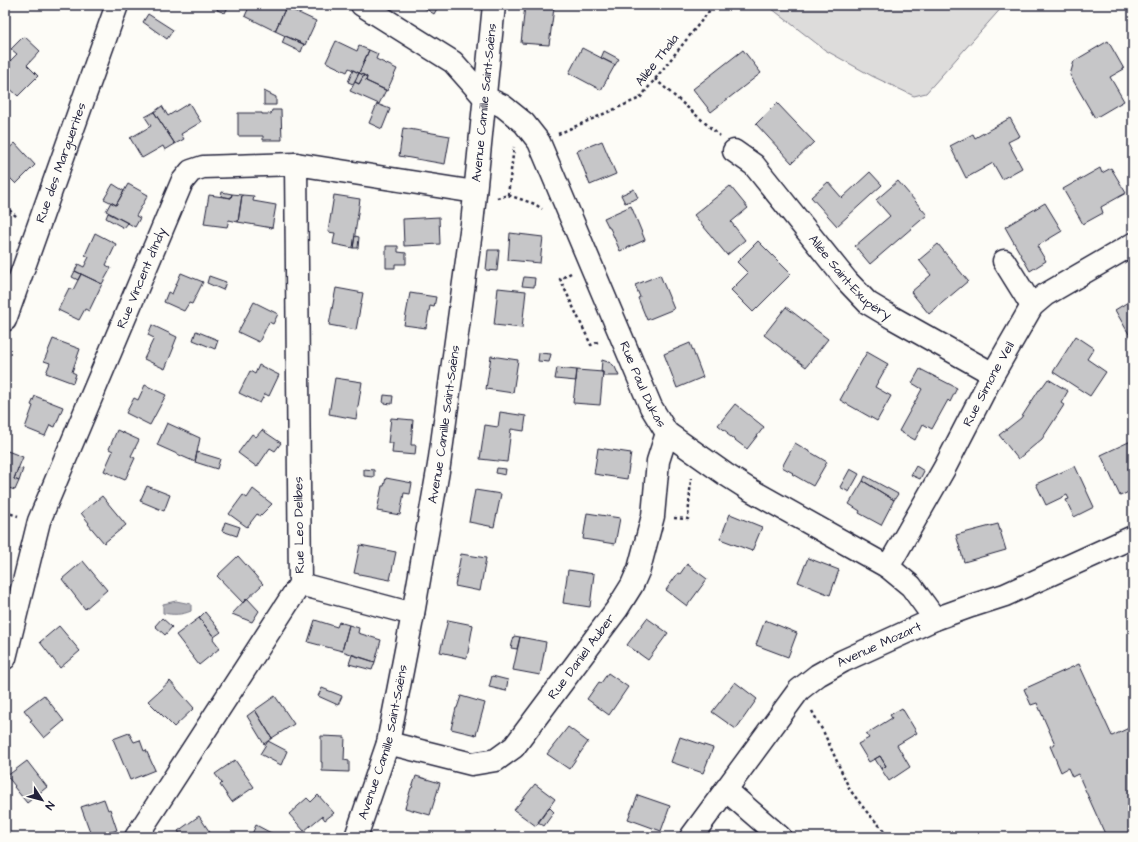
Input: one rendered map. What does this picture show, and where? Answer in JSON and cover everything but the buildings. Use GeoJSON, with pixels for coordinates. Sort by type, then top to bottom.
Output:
{"type":"FeatureCollection","features":[{"type":"Feature","properties":{"kind":"street","name":"Rue des Marguerites"},"geometry":{"type":"LineString","coordinates":[[5,320],[117,5]]}},
{"type":"Feature","properties":{"kind":"street"},"geometry":{"type":"LineString","coordinates":[[362,5],[453,62],[484,97]]}},
{"type":"Feature","properties":{"kind":"street","name":"Avenue Camille Saint-Saëns"},"geometry":{"type":"LineString","coordinates":[[356,837],[388,743],[413,614],[439,464],[472,224],[494,5]]}},
{"type":"Feature","properties":{"kind":"street"},"geometry":{"type":"LineString","coordinates":[[453,62],[489,55]]}},
{"type":"Feature","properties":{"kind":"street","name":"Rue Paul Dukas"},"geometry":{"type":"LineString","coordinates":[[484,97],[504,106],[524,123],[539,142],[651,407],[667,433],[698,456],[747,488],[888,567],[911,586],[935,620]]}},
{"type":"Feature","properties":{"kind":"street","name":"Allée Saint-Exupéry"},"geometry":{"type":"LineString","coordinates":[[734,151],[754,165],[847,281],[868,302],[893,318],[993,374]]}},
{"type":"Feature","properties":{"kind":"street","name":"Rue Vincent d'Indy"},"geometry":{"type":"LineString","coordinates":[[5,658],[39,521],[182,182],[191,171],[202,166],[296,164],[475,192]]}},
{"type":"Feature","properties":{"kind":"street","name":"Rue Leo Delibes"},"geometry":{"type":"LineString","coordinates":[[136,837],[300,584],[296,164]]}},
{"type":"Feature","properties":{"kind":"street","name":"Rue Simone Veil"},"geometry":{"type":"LineString","coordinates":[[888,567],[944,469],[993,374],[1032,306],[1045,295],[1133,244]]}},
{"type":"Feature","properties":{"kind":"street"},"geometry":{"type":"LineString","coordinates":[[1004,261],[1032,306]]}},
{"type":"Feature","properties":{"kind":"street","name":"Rue Daniel Auber"},"geometry":{"type":"LineString","coordinates":[[388,743],[472,764],[496,760],[514,747],[618,609],[632,585],[639,568],[653,516],[658,461],[667,433]]}},
{"type":"Feature","properties":{"kind":"street","name":"Avenue Mozart"},"geometry":{"type":"LineString","coordinates":[[691,837],[799,690],[818,675],[843,661],[935,620],[1005,595],[1133,537]]}},
{"type":"Feature","properties":{"kind":"street"},"geometry":{"type":"LineString","coordinates":[[300,584],[413,614]]}},
{"type":"Feature","properties":{"kind":"street"},"geometry":{"type":"LineString","coordinates":[[726,790],[780,837]]}},
{"type":"Feature","properties":{"kind":"path","name":"Allée Thala"},"geometry":{"type":"LineString","coordinates":[[539,142],[640,98],[714,5]]}},
{"type":"Feature","properties":{"kind":"path"},"geometry":{"type":"LineString","coordinates":[[655,79],[714,130],[734,151]]}},
{"type":"Feature","properties":{"kind":"path"},"geometry":{"type":"LineString","coordinates":[[508,195],[516,136],[524,123]]}},
{"type":"Feature","properties":{"kind":"path"},"geometry":{"type":"LineString","coordinates":[[496,199],[508,195],[535,204],[547,213]]}},
{"type":"Feature","properties":{"kind":"path"},"geometry":{"type":"LineString","coordinates":[[572,272],[560,279],[591,345],[620,332]]}},
{"type":"Feature","properties":{"kind":"path"},"geometry":{"type":"LineString","coordinates":[[653,516],[688,519],[692,477],[697,475]]}},
{"type":"Feature","properties":{"kind":"path"},"geometry":{"type":"LineString","coordinates":[[799,690],[824,733],[850,790],[866,811],[890,837]]}},
{"type":"Feature","properties":{"kind":"shaded area"},"geometry":{"type":"Polygon","coordinates":[[[767,5],[1004,5],[926,93],[914,96],[872,76],[825,50],[767,5]]]}},
{"type":"Feature","properties":{"kind":"shaded area"},"geometry":{"type":"Polygon","coordinates":[[[176,601],[191,604],[191,611],[177,614],[163,613],[163,604],[176,601]]]}}]}
